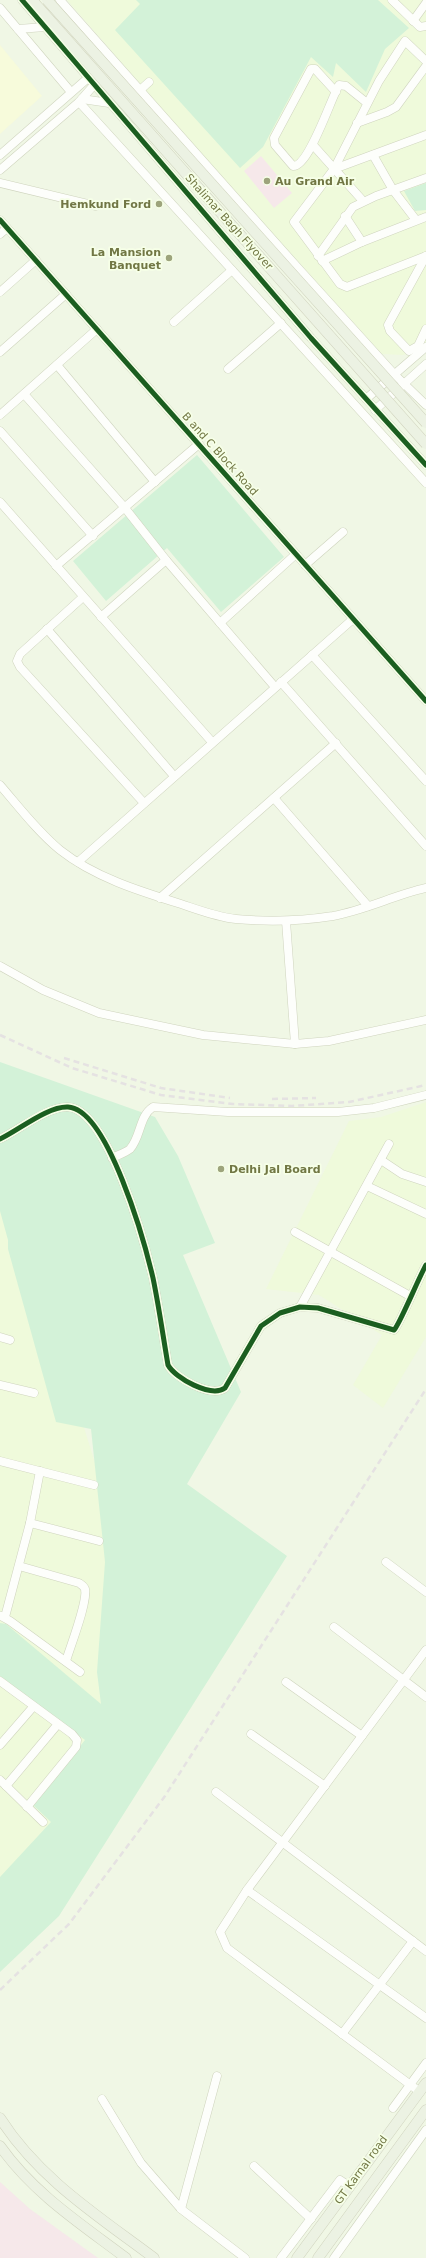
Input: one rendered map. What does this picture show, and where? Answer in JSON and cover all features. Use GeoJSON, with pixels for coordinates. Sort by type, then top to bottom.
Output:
{"type":"FeatureCollection","features":[{"type":"Feature","properties":{"kind":"main road","name":"Shalimar Bagh Flyover"},"geometry":{"type":"LineString","coordinates":[[32,0],[426,444]]}},
{"type":"Feature","properties":{"kind":"main road","name":"Shalimar Bagh Flyover"},"geometry":{"type":"LineString","coordinates":[[47,0],[426,423]]}},
{"type":"Feature","properties":{"kind":"main road","name":"GT Karnal road"},"geometry":{"type":"LineString","coordinates":[[298,2258],[349,2186],[426,2083]]}},
{"type":"Feature","properties":{"kind":"main road","name":"GT Karnal road"},"geometry":{"type":"LineString","coordinates":[[318,2258],[426,2110]]}},
{"type":"Feature","properties":{"kind":"main road"},"geometry":{"type":"LineString","coordinates":[[0,2118],[13,2138],[63,2190],[154,2258]]}},
{"type":"Feature","properties":{"kind":"main road"},"geometry":{"type":"LineString","coordinates":[[0,2146],[29,2181],[53,2202],[126,2258]]}},
{"type":"Feature","properties":{"kind":"street"},"geometry":{"type":"LineString","coordinates":[[22,0],[92,88],[109,103],[310,336],[426,465]]}},
{"type":"Feature","properties":{"kind":"street"},"geometry":{"type":"LineString","coordinates":[[60,0],[176,133],[404,384],[426,405]]}},
{"type":"Feature","properties":{"kind":"street"},"geometry":{"type":"LineString","coordinates":[[392,0],[420,27],[426,26]]}},
{"type":"Feature","properties":{"kind":"street"},"geometry":{"type":"LineString","coordinates":[[413,21],[426,3]]}},
{"type":"Feature","properties":{"kind":"street"},"geometry":{"type":"LineString","coordinates":[[0,8],[72,92]]}},
{"type":"Feature","properties":{"kind":"street"},"geometry":{"type":"LineString","coordinates":[[18,28],[45,27]]}},
{"type":"Feature","properties":{"kind":"street"},"geometry":{"type":"LineString","coordinates":[[426,61],[405,41],[367,103],[334,169],[294,222],[340,284],[347,287],[426,256]]}},
{"type":"Feature","properties":{"kind":"street"},"geometry":{"type":"LineString","coordinates":[[357,123],[396,107],[426,66]]}},
{"type":"Feature","properties":{"kind":"street"},"geometry":{"type":"LineString","coordinates":[[336,92],[315,69],[311,69],[273,141],[275,145],[296,166],[313,144],[336,92],[342,84],[367,103]]}},
{"type":"Feature","properties":{"kind":"street"},"geometry":{"type":"LineString","coordinates":[[0,155],[86,80]]}},
{"type":"Feature","properties":{"kind":"street"},"geometry":{"type":"LineString","coordinates":[[139,91],[149,82]]}},
{"type":"Feature","properties":{"kind":"street"},"geometry":{"type":"LineString","coordinates":[[0,170],[92,88]]}},
{"type":"Feature","properties":{"kind":"street"},"geometry":{"type":"LineString","coordinates":[[80,100],[109,103]]}},
{"type":"Feature","properties":{"kind":"street"},"geometry":{"type":"LineString","coordinates":[[80,100],[426,483]]}},
{"type":"Feature","properties":{"kind":"street"},"geometry":{"type":"LineString","coordinates":[[153,154],[176,133]]}},
{"type":"Feature","properties":{"kind":"street"},"geometry":{"type":"LineString","coordinates":[[334,169],[426,135]]}},
{"type":"Feature","properties":{"kind":"street"},"geometry":{"type":"LineString","coordinates":[[313,144],[363,201]]}},
{"type":"Feature","properties":{"kind":"street"},"geometry":{"type":"LineString","coordinates":[[373,155],[393,190],[416,220]]}},
{"type":"Feature","properties":{"kind":"street"},"geometry":{"type":"LineString","coordinates":[[320,259],[345,216],[353,207],[363,201],[426,178]]}},
{"type":"Feature","properties":{"kind":"street"},"geometry":{"type":"LineString","coordinates":[[0,183],[96,206]]}},
{"type":"Feature","properties":{"kind":"street"},"geometry":{"type":"LineString","coordinates":[[345,216],[362,242]]}},
{"type":"Feature","properties":{"kind":"street"},"geometry":{"type":"LineString","coordinates":[[320,259],[426,217]]}},
{"type":"Feature","properties":{"kind":"street","name":"B and C Block Road"},"geometry":{"type":"LineString","coordinates":[[0,220],[426,701]]}},
{"type":"Feature","properties":{"kind":"street"},"geometry":{"type":"LineString","coordinates":[[0,234],[7,228]]}},
{"type":"Feature","properties":{"kind":"street"},"geometry":{"type":"LineString","coordinates":[[426,256],[389,323],[388,328],[409,351],[418,346],[426,329]]}},
{"type":"Feature","properties":{"kind":"street"},"geometry":{"type":"LineString","coordinates":[[0,292],[36,260]]}},
{"type":"Feature","properties":{"kind":"street"},"geometry":{"type":"LineString","coordinates":[[174,322],[232,270]]}},
{"type":"Feature","properties":{"kind":"street"},"geometry":{"type":"LineString","coordinates":[[0,352],[66,294]]}},
{"type":"Feature","properties":{"kind":"street"},"geometry":{"type":"LineString","coordinates":[[228,369],[281,323]]}},
{"type":"Feature","properties":{"kind":"street"},"geometry":{"type":"LineString","coordinates":[[0,415],[97,330]]}},
{"type":"Feature","properties":{"kind":"street"},"geometry":{"type":"LineString","coordinates":[[301,345],[310,336]]}},
{"type":"Feature","properties":{"kind":"street"},"geometry":{"type":"LineString","coordinates":[[366,399],[426,348]]}},
{"type":"Feature","properties":{"kind":"street"},"geometry":{"type":"LineString","coordinates":[[375,410],[426,364]]}},
{"type":"Feature","properties":{"kind":"street"},"geometry":{"type":"LineString","coordinates":[[57,365],[155,482]]}},
{"type":"Feature","properties":{"kind":"street"},"geometry":{"type":"LineString","coordinates":[[24,394],[126,508],[166,560],[220,623],[336,744],[426,846]]}},
{"type":"Feature","properties":{"kind":"street"},"geometry":{"type":"LineString","coordinates":[[0,431],[93,536]]}},
{"type":"Feature","properties":{"kind":"street"},"geometry":{"type":"LineString","coordinates":[[56,566],[126,508],[199,444]]}},
{"type":"Feature","properties":{"kind":"street"},"geometry":{"type":"LineString","coordinates":[[0,502],[212,742]]}},
{"type":"Feature","properties":{"kind":"street"},"geometry":{"type":"LineString","coordinates":[[305,565],[343,532]]}},
{"type":"Feature","properties":{"kind":"street"},"geometry":{"type":"LineString","coordinates":[[220,623],[296,554]]}},
{"type":"Feature","properties":{"kind":"street"},"geometry":{"type":"LineString","coordinates":[[101,617],[166,560]]}},
{"type":"Feature","properties":{"kind":"street"},"geometry":{"type":"LineString","coordinates":[[83,597],[18,656],[20,667],[144,803]]}},
{"type":"Feature","properties":{"kind":"street"},"geometry":{"type":"LineString","coordinates":[[78,862],[353,619]]}},
{"type":"Feature","properties":{"kind":"street"},"geometry":{"type":"LineString","coordinates":[[47,629],[174,776]]}},
{"type":"Feature","properties":{"kind":"street"},"geometry":{"type":"LineString","coordinates":[[312,655],[426,781]]}},
{"type":"Feature","properties":{"kind":"street"},"geometry":{"type":"LineString","coordinates":[[160,898],[336,744]]}},
{"type":"Feature","properties":{"kind":"street"},"geometry":{"type":"LineString","coordinates":[[0,785],[44,835],[60,850],[78,862],[118,882],[160,898],[222,917],[261,921],[286,921],[335,915],[368,906],[402,893],[426,888]]}},
{"type":"Feature","properties":{"kind":"street"},"geometry":{"type":"LineString","coordinates":[[274,798],[368,906]]}},
{"type":"Feature","properties":{"kind":"street"},"geometry":{"type":"LineString","coordinates":[[286,921],[295,1044]]}},
{"type":"Feature","properties":{"kind":"street"},"geometry":{"type":"LineString","coordinates":[[0,966],[43,990],[99,1013],[203,1035],[295,1044],[336,1040],[426,1020]]}},
{"type":"Feature","properties":{"kind":"street"},"geometry":{"type":"LineString","coordinates":[[112,1158],[130,1148],[138,1136],[145,1114],[153,1107],[228,1112],[338,1112],[374,1108],[426,1095]]}},
{"type":"Feature","properties":{"kind":"street"},"geometry":{"type":"LineString","coordinates":[[1,1138],[49,1112],[68,1107],[87,1116],[112,1158],[140,1232],[153,1279],[168,1365],[174,1373],[207,1391],[222,1390],[229,1384],[265,1322],[280,1313],[300,1307],[318,1308],[394,1330],[398,1326],[410,1296],[426,1265]]}},
{"type":"Feature","properties":{"kind":"street"},"geometry":{"type":"LineString","coordinates":[[300,1307],[329,1251],[367,1186],[389,1144]]}},
{"type":"Feature","properties":{"kind":"street"},"geometry":{"type":"LineString","coordinates":[[381,1160],[402,1174],[426,1182]]}},
{"type":"Feature","properties":{"kind":"street"},"geometry":{"type":"LineString","coordinates":[[367,1186],[426,1214]]}},
{"type":"Feature","properties":{"kind":"street"},"geometry":{"type":"LineString","coordinates":[[296,1232],[410,1296]]}},
{"type":"Feature","properties":{"kind":"street"},"geometry":{"type":"LineString","coordinates":[[0,1337],[10,1340]]}},
{"type":"Feature","properties":{"kind":"street"},"geometry":{"type":"LineString","coordinates":[[0,1385],[34,1393]]}},
{"type":"Feature","properties":{"kind":"street"},"geometry":{"type":"LineString","coordinates":[[0,1461],[94,1485]]}},
{"type":"Feature","properties":{"kind":"street"},"geometry":{"type":"LineString","coordinates":[[40,1472],[30,1523],[19,1566],[3,1617],[80,1672]]}},
{"type":"Feature","properties":{"kind":"street"},"geometry":{"type":"LineString","coordinates":[[30,1523],[99,1541]]}},
{"type":"Feature","properties":{"kind":"street"},"geometry":{"type":"LineString","coordinates":[[386,1562],[426,1592]]}},
{"type":"Feature","properties":{"kind":"street"},"geometry":{"type":"LineString","coordinates":[[19,1566],[79,1582],[83,1586],[85,1591],[84,1603],[66,1662]]}},
{"type":"Feature","properties":{"kind":"street"},"geometry":{"type":"LineString","coordinates":[[334,1627],[426,1697]]}},
{"type":"Feature","properties":{"kind":"street"},"geometry":{"type":"LineString","coordinates":[[420,2092],[227,1948],[223,1942],[220,1932],[247,1890],[282,1842],[426,1650]]}},
{"type":"Feature","properties":{"kind":"street"},"geometry":{"type":"LineString","coordinates":[[0,1681],[75,1737],[76,1747],[26,1807]]}},
{"type":"Feature","properties":{"kind":"street"},"geometry":{"type":"LineString","coordinates":[[286,1682],[362,1736]]}},
{"type":"Feature","properties":{"kind":"street"},"geometry":{"type":"LineString","coordinates":[[0,1745],[33,1707]]}},
{"type":"Feature","properties":{"kind":"street"},"geometry":{"type":"LineString","coordinates":[[6,1786],[58,1724]]}},
{"type":"Feature","properties":{"kind":"street"},"geometry":{"type":"LineString","coordinates":[[251,1734],[325,1786]]}},
{"type":"Feature","properties":{"kind":"street"},"geometry":{"type":"LineString","coordinates":[[0,1780],[43,1822]]}},
{"type":"Feature","properties":{"kind":"street"},"geometry":{"type":"LineString","coordinates":[[216,1792],[426,1951]]}},
{"type":"Feature","properties":{"kind":"street"},"geometry":{"type":"LineString","coordinates":[[247,1890],[426,2018]]}},
{"type":"Feature","properties":{"kind":"street"},"geometry":{"type":"LineString","coordinates":[[342,2034],[412,1941]]}},
{"type":"Feature","properties":{"kind":"street"},"geometry":{"type":"LineString","coordinates":[[393,2108],[426,2063]]}},
{"type":"Feature","properties":{"kind":"street"},"geometry":{"type":"LineString","coordinates":[[180,2209],[217,2076]]}},
{"type":"Feature","properties":{"kind":"street"},"geometry":{"type":"LineString","coordinates":[[102,2099],[141,2163],[180,2209],[245,2258]]}},
{"type":"Feature","properties":{"kind":"street"},"geometry":{"type":"LineString","coordinates":[[334,2258],[426,2130]]}},
{"type":"Feature","properties":{"kind":"street"},"geometry":{"type":"LineString","coordinates":[[407,2135],[416,2144]]}},
{"type":"Feature","properties":{"kind":"street"},"geometry":{"type":"LineString","coordinates":[[254,2166],[311,2219]]}},
{"type":"Feature","properties":{"kind":"street"},"geometry":{"type":"LineString","coordinates":[[281,2258],[340,2180],[349,2186]]}},
{"type":"Feature","properties":{"kind":"shaded area"},"geometry":{"type":"Polygon","coordinates":[[[67,0],[426,0],[426,342],[412,352],[403,355],[382,354],[210,164],[67,0]]]}},
{"type":"Feature","properties":{"kind":"shaded area"},"geometry":{"type":"Polygon","coordinates":[[[136,0],[378,0],[409,28],[385,49],[366,92],[336,63],[333,77],[311,57],[263,147],[240,168],[115,30],[140,4],[136,0]]]}},
{"type":"Feature","properties":{"kind":"shaded area"},"geometry":{"type":"Polygon","coordinates":[[[0,45],[42,96],[0,134],[0,45]]]}},
{"type":"Feature","properties":{"kind":"shaded area","name":"Au Grand Air"},"geometry":{"type":"Polygon","coordinates":[[[261,156],[292,193],[274,208],[244,171],[261,156]]]}},
{"type":"Feature","properties":{"kind":"shaded area"},"geometry":{"type":"Polygon","coordinates":[[[426,183],[426,210],[415,211],[404,191],[426,183]]]}},
{"type":"Feature","properties":{"kind":"shaded area"},"geometry":{"type":"Polygon","coordinates":[[[197,455],[284,557],[221,612],[167,548],[106,601],[73,561],[197,455]]]}},
{"type":"Feature","properties":{"kind":"shaded area"},"geometry":{"type":"Polygon","coordinates":[[[0,1062],[155,1117],[178,1156],[215,1243],[183,1255],[241,1392],[187,1484],[287,1556],[59,1916],[0,1972],[0,1877],[51,1822],[33,1805],[85,1740],[0,1676],[0,1623],[6,1624],[101,1704],[97,1672],[105,1562],[91,1429],[56,1422],[8,1249],[8,1240],[0,1211],[0,1062]]]}},
{"type":"Feature","properties":{"kind":"shaded area"},"geometry":{"type":"Polygon","coordinates":[[[426,1102],[426,1337],[383,1408],[353,1385],[382,1335],[319,1295],[266,1289],[349,1121],[381,1117],[426,1102]]]}},
{"type":"Feature","properties":{"kind":"shaded area"},"geometry":{"type":"Polygon","coordinates":[[[0,1160],[134,1587],[75,1795],[0,1930],[0,1160]]]}},
{"type":"Feature","properties":{"kind":"shaded area"},"geometry":{"type":"Polygon","coordinates":[[[0,2182],[30,2209],[98,2258],[0,2258],[0,2182]]]}},
{"type":"Feature","properties":{"kind":"railway"},"geometry":{"type":"LineString","coordinates":[[0,1035],[72,1068],[161,1095],[233,1104],[292,1106],[349,1102],[426,1085]]}},
{"type":"Feature","properties":{"kind":"railway"},"geometry":{"type":"LineString","coordinates":[[64,1058],[161,1088],[230,1098]]}},
{"type":"Feature","properties":{"kind":"railway"},"geometry":{"type":"LineString","coordinates":[[272,1099],[316,1098]]}},
{"type":"Feature","properties":{"kind":"railway"},"geometry":{"type":"LineString","coordinates":[[0,1990],[69,1924],[165,1796],[426,1389]]}},
{"type":"Feature","properties":{"kind":"cycle path"},"geometry":{"type":"LineString","coordinates":[[22,0],[311,338],[426,465]]}},
{"type":"Feature","properties":{"kind":"cycle path"},"geometry":{"type":"LineString","coordinates":[[0,220],[426,701]]}},
{"type":"Feature","properties":{"kind":"cycle path"},"geometry":{"type":"LineString","coordinates":[[0,1139],[43,1114],[52,1110],[68,1107],[83,1114],[97,1130],[110,1153],[122,1180],[142,1237],[153,1278],[168,1365],[185,1381],[203,1389],[219,1390],[225,1388],[261,1326],[280,1313],[300,1307],[318,1308],[394,1330],[397,1327],[426,1265]]}},
{"type":"Feature","properties":{"kind":"place","name":"Au Grand Air"},"geometry":{"type":"Point","coordinates":[267,181]}},
{"type":"Feature","properties":{"kind":"place","name":"Hemkund Ford"},"geometry":{"type":"Point","coordinates":[159,204]}},
{"type":"Feature","properties":{"kind":"place","name":"La Mansion Banquet"},"geometry":{"type":"Point","coordinates":[169,258]}},
{"type":"Feature","properties":{"kind":"place","name":"Delhi Jal Board"},"geometry":{"type":"Point","coordinates":[221,1169]}}]}
